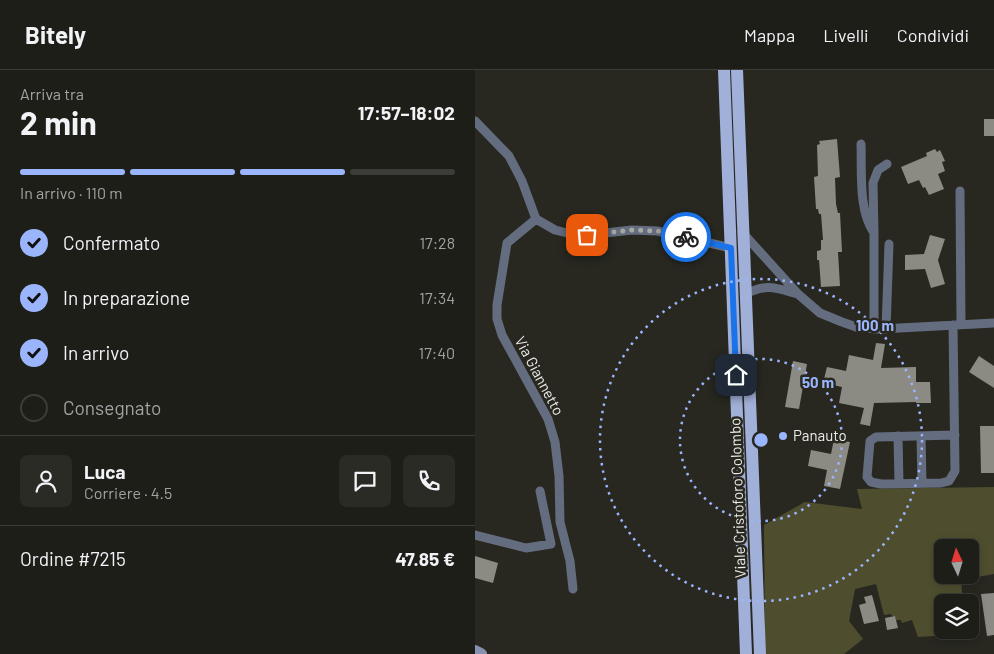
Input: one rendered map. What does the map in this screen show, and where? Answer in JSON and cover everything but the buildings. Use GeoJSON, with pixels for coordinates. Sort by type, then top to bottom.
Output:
{"type":"FeatureCollection","features":[{"type":"Feature","properties":{"kind":"main road","name":"Viale Cristoforo Colombo"},"geometry":{"type":"LineString","coordinates":[[725,70],[746,654]]}},
{"type":"Feature","properties":{"kind":"main road","name":"Viale Cristoforo Colombo"},"geometry":{"type":"LineString","coordinates":[[737,70],[760,654]]}},
{"type":"Feature","properties":{"kind":"street"},"geometry":{"type":"LineString","coordinates":[[475,121],[509,156],[522,181],[536,219],[555,230],[587,235],[632,230],[657,231],[731,248]]}},
{"type":"Feature","properties":{"kind":"street"},"geometry":{"type":"LineString","coordinates":[[861,144],[865,213],[868,225],[874,233]]}},
{"type":"Feature","properties":{"kind":"street"},"geometry":{"type":"LineString","coordinates":[[873,329],[873,183],[878,170],[887,164]]}},
{"type":"Feature","properties":{"kind":"street"},"geometry":{"type":"LineString","coordinates":[[955,435],[876,437],[870,441],[867,477],[871,482],[881,484],[941,483],[949,480],[955,471],[960,192]]}},
{"type":"Feature","properties":{"kind":"street","name":"Via Giannetto"},"geometry":{"type":"LineString","coordinates":[[536,219],[507,243],[497,305],[497,319],[502,335],[548,419],[555,442],[559,476],[560,522],[570,561],[573,589]]}},
{"type":"Feature","properties":{"kind":"street"},"geometry":{"type":"LineString","coordinates":[[742,232],[798,294],[820,313],[859,328],[885,329],[994,322]]}},
{"type":"Feature","properties":{"kind":"street"},"geometry":{"type":"LineString","coordinates":[[885,329],[889,244]]}},
{"type":"Feature","properties":{"kind":"street"},"geometry":{"type":"LineString","coordinates":[[746,294],[759,287],[772,286],[798,294]]}},
{"type":"Feature","properties":{"kind":"street"},"geometry":{"type":"LineString","coordinates":[[898,436],[899,484]]}},
{"type":"Feature","properties":{"kind":"street"},"geometry":{"type":"LineString","coordinates":[[921,436],[922,483]]}},
{"type":"Feature","properties":{"kind":"street"},"geometry":{"type":"LineString","coordinates":[[540,491],[551,544]]}},
{"type":"Feature","properties":{"kind":"street"},"geometry":{"type":"LineString","coordinates":[[475,535],[526,548],[551,544],[565,545]]}},
{"type":"Feature","properties":{"kind":"street"},"geometry":{"type":"LineString","coordinates":[[475,651],[481,654]]}},
{"type":"Feature","properties":{"kind":"shaded area"},"geometry":{"type":"Polygon","coordinates":[[[994,487],[994,574],[979,577],[979,539],[934,539],[934,584],[961,584],[962,594],[934,594],[934,636],[918,637],[912,620],[902,623],[901,620],[896,620],[895,616],[891,614],[884,615],[876,584],[855,589],[849,621],[863,639],[844,654],[765,654],[764,525],[805,502],[862,509],[857,489],[994,487]]]}},
{"type":"Feature","properties":{"kind":"way so far"},"geometry":{"type":"LineString","coordinates":[[587,235],[632,230],[657,231],[686,237]]}},
{"type":"Feature","properties":{"kind":"place","name":"Panauto"},"geometry":{"type":"Point","coordinates":[783,436]}},
{"type":"Feature","properties":{"kind":"route"},"geometry":{"type":"LineString","coordinates":[[686,237],[731,248],[736,375]]}}]}
